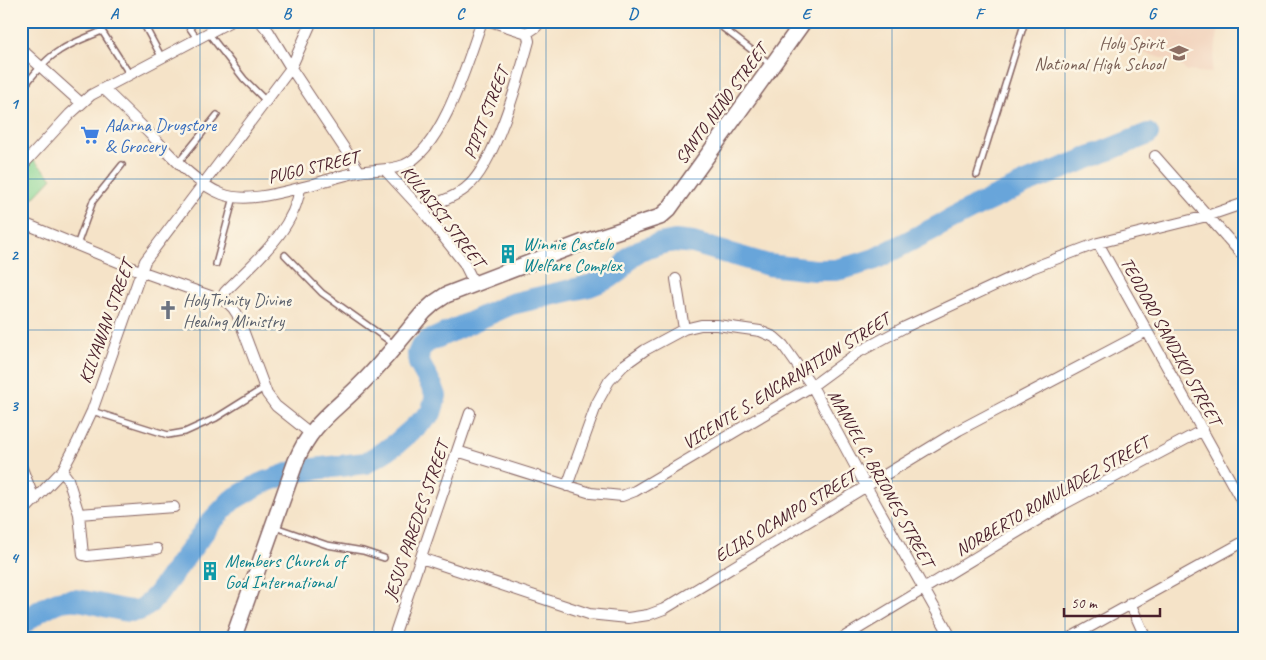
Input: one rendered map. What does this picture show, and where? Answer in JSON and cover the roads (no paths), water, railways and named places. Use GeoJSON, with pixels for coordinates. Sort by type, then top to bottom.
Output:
{"type":"FeatureCollection","features":[{"type":"Feature","properties":{"kind":"main road","name":"SANTO NIÑO STREET"},"geometry":{"type":"LineString","coordinates":[[474,283],[660,216],[669,209],[804,21]]}},
{"type":"Feature","properties":{"kind":"main road"},"geometry":{"type":"LineString","coordinates":[[233,639],[296,461],[310,433],[364,382],[434,303],[446,295],[474,283]]}},
{"type":"Feature","properties":{"kind":"street"},"geometry":{"type":"LineString","coordinates":[[21,167],[81,103],[104,88],[231,21]]}},
{"type":"Feature","properties":{"kind":"street"},"geometry":{"type":"LineString","coordinates":[[260,21],[360,172]]}},
{"type":"Feature","properties":{"kind":"street","name":"KILYAWAN STREET"},"geometry":{"type":"LineString","coordinates":[[21,514],[62,471],[77,443],[92,411],[140,271],[154,248],[291,68],[312,21]]}},
{"type":"Feature","properties":{"kind":"street","name":"PUGO STREET"},"geometry":{"type":"LineString","coordinates":[[104,88],[178,163],[204,184],[224,195],[257,197],[360,172],[386,170],[406,164],[415,158],[432,139],[455,95],[482,21]]}},
{"type":"Feature","properties":{"kind":"street"},"geometry":{"type":"LineString","coordinates":[[490,21],[527,33],[541,21]]}},
{"type":"Feature","properties":{"kind":"street","name":"PIPIT STREET"},"geometry":{"type":"LineString","coordinates":[[422,210],[467,188],[480,174],[494,146],[514,92],[528,41],[527,33]]}},
{"type":"Feature","properties":{"kind":"street"},"geometry":{"type":"LineString","coordinates":[[21,49],[81,103]]}},
{"type":"Feature","properties":{"kind":"street"},"geometry":{"type":"LineString","coordinates":[[1155,156],[1245,258]]}},
{"type":"Feature","properties":{"kind":"street","name":"KULASISI STREET"},"geometry":{"type":"LineString","coordinates":[[386,170],[422,210],[464,263],[474,283]]}},
{"type":"Feature","properties":{"kind":"street"},"geometry":{"type":"LineString","coordinates":[[221,300],[225,292],[274,242],[296,204],[300,188]]}},
{"type":"Feature","properties":{"kind":"street","name":"VICENTE S. ENCARNATION STREET"},"geometry":{"type":"LineString","coordinates":[[457,451],[592,493],[622,496],[636,491],[812,386],[857,353],[905,327],[1032,268],[1098,243],[1207,216],[1245,203]]}},
{"type":"Feature","properties":{"kind":"street"},"geometry":{"type":"LineString","coordinates":[[21,222],[140,271],[221,300],[233,308],[237,314],[264,388],[276,406],[310,433]]}},
{"type":"Feature","properties":{"kind":"street","name":"TEODORO SANDIKO STREET"},"geometry":{"type":"LineString","coordinates":[[1098,243],[1245,508]]}},
{"type":"Feature","properties":{"kind":"street"},"geometry":{"type":"LineString","coordinates":[[676,279],[684,329]]}},
{"type":"Feature","properties":{"kind":"street","name":"MANUEL C. BRIONES STREET"},"geometry":{"type":"LineString","coordinates":[[567,486],[597,403],[609,381],[624,365],[645,350],[684,329],[701,325],[717,325],[760,331],[774,337],[784,345],[812,386],[952,639]]}},
{"type":"Feature","properties":{"kind":"street","name":"ELIAS OCAMPO STREET"},"geometry":{"type":"LineString","coordinates":[[421,558],[589,614],[628,618],[648,616],[664,609],[960,430],[1147,331]]}},
{"type":"Feature","properties":{"kind":"street","name":"JESUS PAREDES STREET"},"geometry":{"type":"LineString","coordinates":[[393,639],[470,413]]}},
{"type":"Feature","properties":{"kind":"street","name":"NORBERTO ROMULADEZ STREET"},"geometry":{"type":"LineString","coordinates":[[841,639],[1064,504],[1203,430]]}},
{"type":"Feature","properties":{"kind":"street"},"geometry":{"type":"LineString","coordinates":[[21,466],[35,500]]}},
{"type":"Feature","properties":{"kind":"street"},"geometry":{"type":"LineString","coordinates":[[62,471],[68,479],[79,514],[83,555],[157,549]]}},
{"type":"Feature","properties":{"kind":"street"},"geometry":{"type":"LineString","coordinates":[[79,514],[174,507]]}},
{"type":"Feature","properties":{"kind":"street"},"geometry":{"type":"LineString","coordinates":[[1068,639],[1245,541]]}},
{"type":"Feature","properties":{"kind":"street"},"geometry":{"type":"LineString","coordinates":[[1130,604],[1146,639]]}},
{"type":"Feature","properties":{"kind":"lane"},"geometry":{"type":"LineString","coordinates":[[98,21],[102,31],[130,75]]}},
{"type":"Feature","properties":{"kind":"lane"},"geometry":{"type":"LineString","coordinates":[[142,21],[162,58]]}},
{"type":"Feature","properties":{"kind":"lane"},"geometry":{"type":"LineString","coordinates":[[186,21],[198,40]]}},
{"type":"Feature","properties":{"kind":"lane"},"geometry":{"type":"LineString","coordinates":[[977,175],[1025,21]]}},
{"type":"Feature","properties":{"kind":"lane"},"geometry":{"type":"LineString","coordinates":[[723,28],[772,65]]}},
{"type":"Feature","properties":{"kind":"lane"},"geometry":{"type":"LineString","coordinates":[[21,90],[41,66],[60,50],[102,31]]}},
{"type":"Feature","properties":{"kind":"lane"},"geometry":{"type":"LineString","coordinates":[[209,34],[244,79],[266,101]]}},
{"type":"Feature","properties":{"kind":"lane"},"geometry":{"type":"LineString","coordinates":[[178,163],[217,115]]}},
{"type":"Feature","properties":{"kind":"lane"},"geometry":{"type":"LineString","coordinates":[[76,245],[93,202],[122,165]]}},
{"type":"Feature","properties":{"kind":"lane"},"geometry":{"type":"LineString","coordinates":[[216,264],[234,197]]}},
{"type":"Feature","properties":{"kind":"lane"},"geometry":{"type":"LineString","coordinates":[[285,255],[322,293],[396,345]]}},
{"type":"Feature","properties":{"kind":"lane"},"geometry":{"type":"LineString","coordinates":[[92,411],[168,434],[185,432],[216,418],[264,388]]}},
{"type":"Feature","properties":{"kind":"lane"},"geometry":{"type":"LineString","coordinates":[[273,526],[327,544],[363,551],[384,558]]}},
{"type":"Feature","properties":{"kind":"waterway"},"geometry":{"type":"LineString","coordinates":[[21,625],[50,605],[69,600],[86,601],[132,611],[142,609],[157,595],[211,522],[232,500],[260,484],[296,471],[366,463],[396,444],[431,413],[436,396],[419,363],[418,354],[421,347],[427,342],[511,304],[589,286],[609,278],[619,271],[631,256],[639,251],[675,241],[693,243],[768,265],[814,270],[836,270],[856,265],[875,259],[1026,183],[1148,134]]}},
{"type":"Feature","properties":{"kind":"place","name":"Holy Spirit National High School"},"geometry":{"type":"Point","coordinates":[1179,53]}},
{"type":"Feature","properties":{"kind":"place","name":"Adarna Drugstore & Grocery"},"geometry":{"type":"Point","coordinates":[90,135]}},
{"type":"Feature","properties":{"kind":"place","name":"Winnie Castelo Welfare Complex"},"geometry":{"type":"Point","coordinates":[508,254]}},
{"type":"Feature","properties":{"kind":"place","name":"HolyTrinity Divine Healing Ministry"},"geometry":{"type":"Point","coordinates":[168,310]}},
{"type":"Feature","properties":{"kind":"place","name":"Members Church of God International"},"geometry":{"type":"Point","coordinates":[210,571]}}]}
